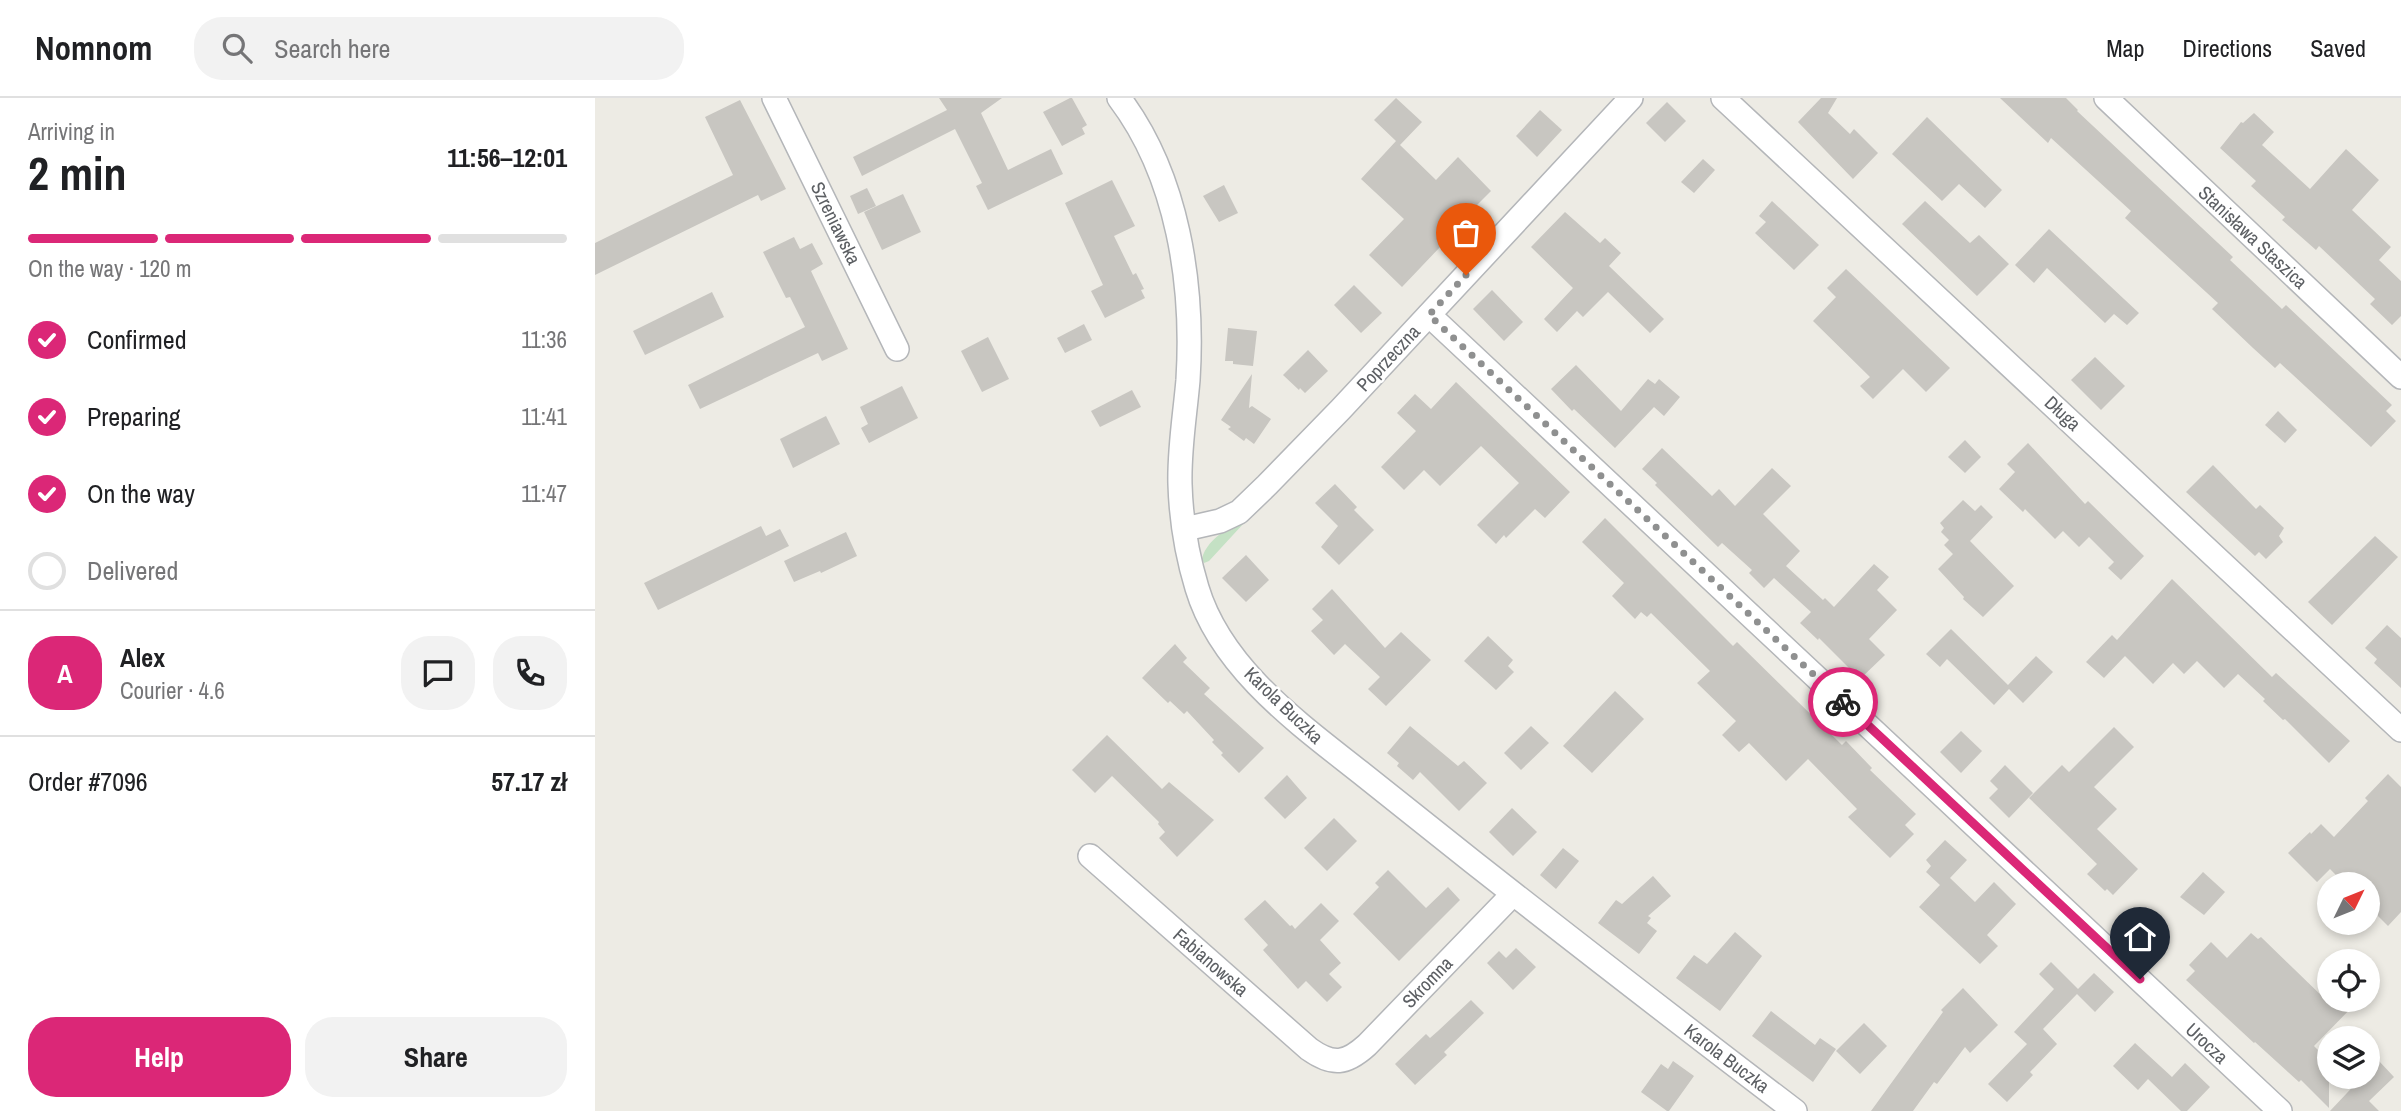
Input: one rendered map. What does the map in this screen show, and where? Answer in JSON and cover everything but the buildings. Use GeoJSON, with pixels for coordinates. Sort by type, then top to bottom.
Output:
{"type":"FeatureCollection","features":[{"type":"Feature","properties":{"kind":"street","name":"Szreniawska"},"geometry":{"type":"LineString","coordinates":[[774,98],[897,349]]}},
{"type":"Feature","properties":{"kind":"street","name":"Karola Buczka"},"geometry":{"type":"LineString","coordinates":[[1119,98],[1136,124],[1157,167],[1171,204],[1179,243],[1188,323],[1188,377],[1180,485],[1185,529],[1203,605],[1226,645],[1255,680],[1325,745],[1795,1111]]}},
{"type":"Feature","properties":{"kind":"street","name":"Poprzeczna"},"geometry":{"type":"LineString","coordinates":[[1185,529],[1220,521],[1239,512],[1331,419],[1631,98]]}},
{"type":"Feature","properties":{"kind":"street","name":"Długa"},"geometry":{"type":"LineString","coordinates":[[1723,98],[2400,726]]}},
{"type":"Feature","properties":{"kind":"street","name":"Stanisława Staszica"},"geometry":{"type":"LineString","coordinates":[[2106,98],[2401,377]]}},
{"type":"Feature","properties":{"kind":"street","name":"Urocza"},"geometry":{"type":"LineString","coordinates":[[1429,315],[2280,1111]]}},
{"type":"Feature","properties":{"kind":"street","name":"Fabianowska"},"geometry":{"type":"LineString","coordinates":[[1090,856],[1310,1049],[1322,1058],[1336,1062]]}},
{"type":"Feature","properties":{"kind":"street","name":"Skromna"},"geometry":{"type":"LineString","coordinates":[[1336,1062],[1356,1054],[1367,1045],[1513,894]]}},
{"type":"Feature","properties":{"kind":"green space"},"geometry":{"type":"Polygon","coordinates":[[[1256,510],[1209,561],[1204,563],[1202,559],[1210,544],[1224,531],[1256,510]]]}},
{"type":"Feature","properties":{"kind":"way so far"},"geometry":{"type":"LineString","coordinates":[[1466,275],[1429,315],[1843,702]]}},
{"type":"Feature","properties":{"kind":"route"},"geometry":{"type":"LineString","coordinates":[[1843,702],[2140,979]]}}]}
